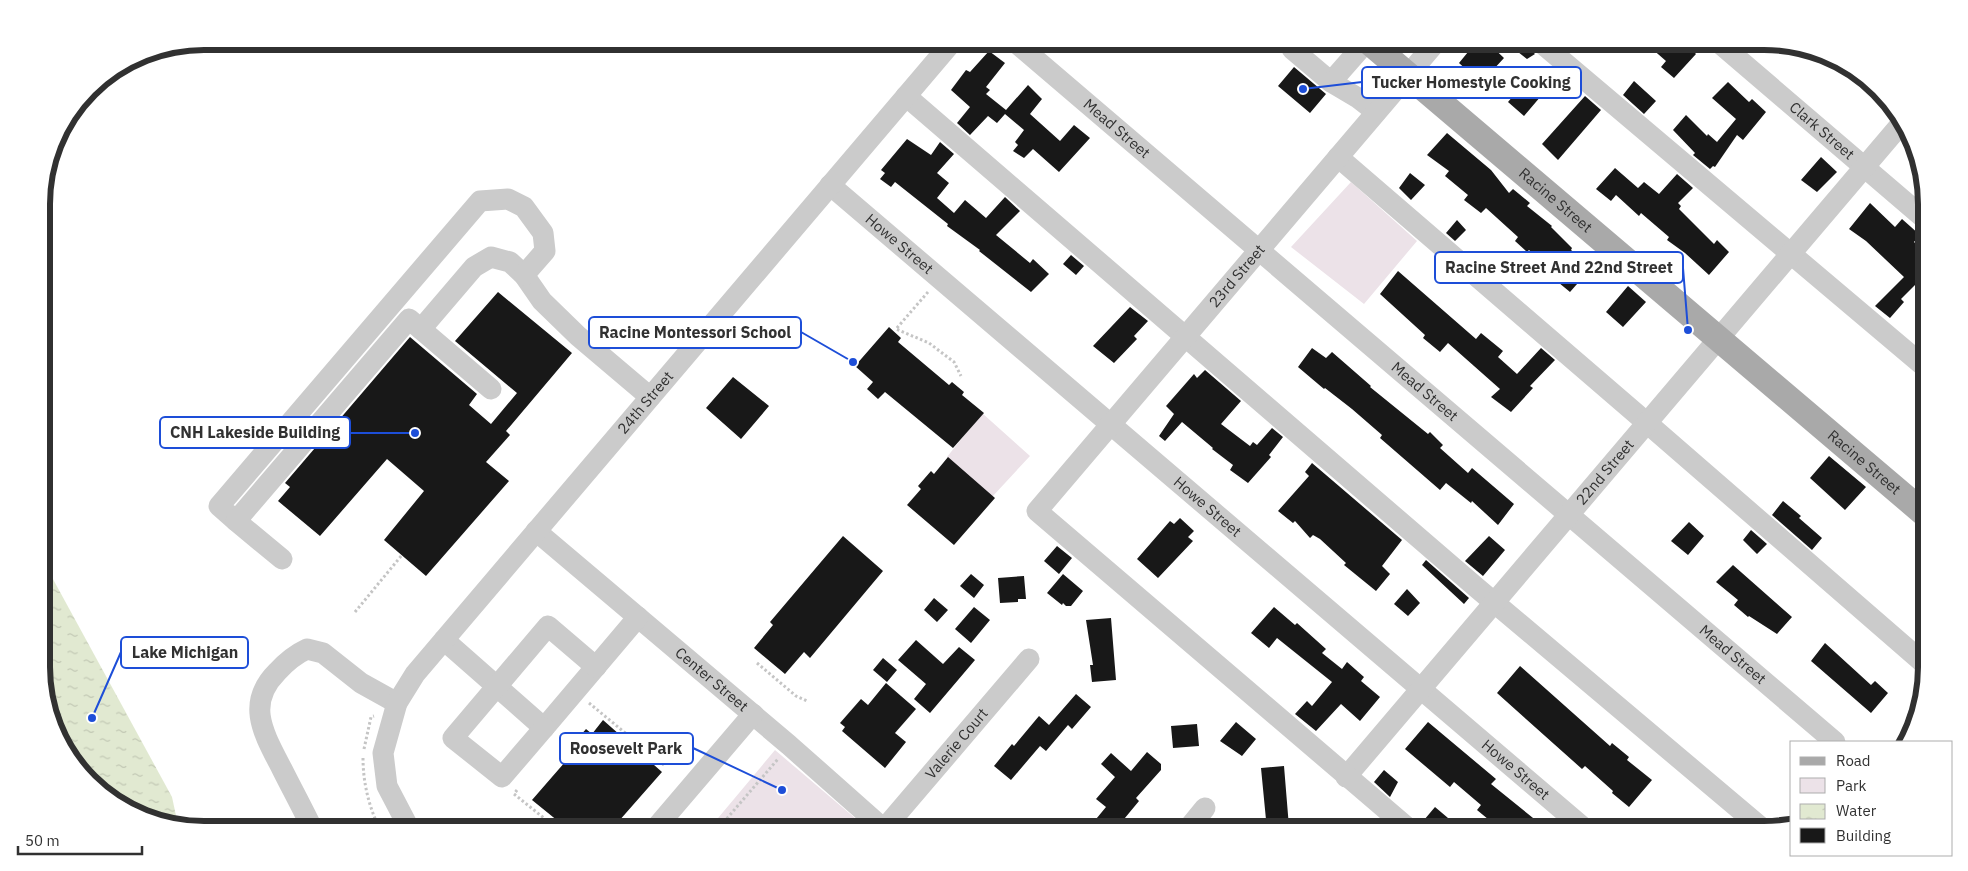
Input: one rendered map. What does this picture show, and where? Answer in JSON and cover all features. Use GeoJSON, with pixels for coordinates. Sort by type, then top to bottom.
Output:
{"type":"FeatureCollection","features":[{"type":"Feature","properties":{"kind":"main road","name":"Racine Street"},"geometry":{"type":"LineString","coordinates":[[1379,50],[1918,508]]}},
{"type":"Feature","properties":{"kind":"street","name":"24th Street"},"geometry":{"type":"LineString","coordinates":[[405,821],[387,786],[383,753],[396,703],[415,674],[945,50]]}},
{"type":"Feature","properties":{"kind":"street","name":"Mead Street"},"geometry":{"type":"LineString","coordinates":[[1025,50],[1834,741]]}},
{"type":"Feature","properties":{"kind":"street"},"geometry":{"type":"LineString","coordinates":[[1293,50],[1331,82],[1358,98],[1376,112]]}},
{"type":"Feature","properties":{"kind":"street"},"geometry":{"type":"LineString","coordinates":[[1331,82],[1360,50]]}},
{"type":"Feature","properties":{"kind":"street","name":"23rd Street"},"geometry":{"type":"LineString","coordinates":[[1346,777],[1037,511],[1429,50]]}},
{"type":"Feature","properties":{"kind":"street"},"geometry":{"type":"LineString","coordinates":[[1550,50],[1918,361]]}},
{"type":"Feature","properties":{"kind":"street","name":"Clark Street"},"geometry":{"type":"LineString","coordinates":[[1728,50],[1918,212]]}},
{"type":"Feature","properties":{"kind":"street"},"geometry":{"type":"LineString","coordinates":[[906,96],[1494,602],[1753,821]]}},
{"type":"Feature","properties":{"kind":"street","name":"22nd Street"},"geometry":{"type":"LineString","coordinates":[[1346,777],[1898,128]]}},
{"type":"Feature","properties":{"kind":"street"},"geometry":{"type":"LineString","coordinates":[[1338,157],[1918,658]]}},
{"type":"Feature","properties":{"kind":"street","name":"Howe Street"},"geometry":{"type":"LineString","coordinates":[[830,185],[1575,821]]}},
{"type":"Feature","properties":{"kind":"street"},"geometry":{"type":"LineString","coordinates":[[282,559],[219,506],[480,201],[508,199],[524,207],[543,233],[545,251],[524,275]]}},
{"type":"Feature","properties":{"kind":"street"},"geometry":{"type":"LineString","coordinates":[[421,330],[474,267],[491,257],[510,262],[524,275],[542,301],[578,336],[650,397]]}},
{"type":"Feature","properties":{"kind":"street"},"geometry":{"type":"LineString","coordinates":[[236,521],[409,319],[491,389]]}},
{"type":"Feature","properties":{"kind":"street","name":"Center Street"},"geometry":{"type":"LineString","coordinates":[[536,531],[753,714],[876,821]]}},
{"type":"Feature","properties":{"kind":"street"},"geometry":{"type":"LineString","coordinates":[[596,668],[548,626],[453,738],[502,777],[596,668],[638,617]]}},
{"type":"Feature","properties":{"kind":"street"},"geometry":{"type":"LineString","coordinates":[[444,640],[544,728]]}},
{"type":"Feature","properties":{"kind":"street"},"geometry":{"type":"LineString","coordinates":[[308,821],[264,735],[260,715],[260,699],[268,681],[292,656],[307,649],[322,653],[361,684],[396,703]]}},
{"type":"Feature","properties":{"kind":"street","name":"Valerie Court"},"geometry":{"type":"LineString","coordinates":[[892,821],[1029,659]]}},
{"type":"Feature","properties":{"kind":"street"},"geometry":{"type":"LineString","coordinates":[[662,821],[753,714]]}},
{"type":"Feature","properties":{"kind":"street"},"geometry":{"type":"LineString","coordinates":[[1346,777],[1398,821]]}},
{"type":"Feature","properties":{"kind":"street"},"geometry":{"type":"LineString","coordinates":[[1194,821],[1205,808]]}},
{"type":"Feature","properties":{"kind":"path"},"geometry":{"type":"LineString","coordinates":[[940,278],[896,329],[929,343],[954,362],[961,376]]}},
{"type":"Feature","properties":{"kind":"path"},"geometry":{"type":"LineString","coordinates":[[355,612],[402,555]]}},
{"type":"Feature","properties":{"kind":"path"},"geometry":{"type":"LineString","coordinates":[[757,662],[796,696],[807,701]]}},
{"type":"Feature","properties":{"kind":"path"},"geometry":{"type":"LineString","coordinates":[[575,692],[664,765]]}},
{"type":"Feature","properties":{"kind":"path"},"geometry":{"type":"LineString","coordinates":[[726,821],[779,758]]}},
{"type":"Feature","properties":{"kind":"path"},"geometry":{"type":"LineString","coordinates":[[520,786],[514,794],[548,821]]}},
{"type":"Feature","properties":{"kind":"green space"},"geometry":{"type":"Polygon","coordinates":[[[1351,182],[1417,241],[1364,304],[1291,247],[1351,182]]]}},
{"type":"Feature","properties":{"kind":"green space"},"geometry":{"type":"Polygon","coordinates":[[[982,413],[1030,456],[992,497],[947,457],[982,413]]]}},
{"type":"Feature","properties":{"kind":"green space"},"geometry":{"type":"Polygon","coordinates":[[[775,750],[858,821],[716,821],[775,750]]]}},
{"type":"Feature","properties":{"kind":"water"},"geometry":{"type":"Polygon","coordinates":[[[50,574],[172,797],[177,819],[155,813],[127,800],[95,776],[71,744],[55,707],[51,687],[50,574]]]}},
{"type":"Feature","properties":{"kind":"building"},"geometry":{"type":"Polygon","coordinates":[[[1470,50],[1496,50],[1504,58],[1481,83],[1459,63],[1470,50]]]}},
{"type":"Feature","properties":{"kind":"building"},"geometry":{"type":"Polygon","coordinates":[[[1516,50],[1531,50],[1535,54],[1527,59],[1516,50]]]}},
{"type":"Feature","properties":{"kind":"building"},"geometry":{"type":"Polygon","coordinates":[[[1653,50],[1692,50],[1696,54],[1674,78],[1661,67],[1666,61],[1653,50]]]}},
{"type":"Feature","properties":{"kind":"building"},"geometry":{"type":"Polygon","coordinates":[[[989,51],[1005,63],[986,87],[990,90],[986,94],[1006,110],[1028,85],[1042,99],[1030,114],[1060,141],[1074,125],[1090,138],[1059,172],[1033,149],[1024,158],[1013,151],[1018,145],[1015,142],[1024,130],[1005,114],[997,123],[988,116],[970,135],[957,123],[970,107],[951,90],[966,70],[970,72],[989,51]]]}},
{"type":"Feature","properties":{"kind":"building"},"geometry":{"type":"Polygon","coordinates":[[[1294,67],[1326,94],[1310,113],[1278,86],[1294,67]]]}},
{"type":"Feature","properties":{"kind":"building"},"geometry":{"type":"Polygon","coordinates":[[[1531,75],[1547,89],[1524,116],[1508,102],[1531,75]]]}},
{"type":"Feature","properties":{"kind":"building"},"geometry":{"type":"Polygon","coordinates":[[[1634,81],[1656,101],[1644,114],[1623,95],[1634,81]]]}},
{"type":"Feature","properties":{"kind":"building"},"geometry":{"type":"Polygon","coordinates":[[[1728,82],[1749,102],[1752,99],[1766,112],[1743,140],[1737,135],[1715,167],[1713,166],[1710,169],[1693,155],[1695,153],[1673,130],[1686,115],[1707,136],[1708,134],[1717,142],[1736,119],[1712,98],[1728,82]]]}},
{"type":"Feature","properties":{"kind":"building"},"geometry":{"type":"Polygon","coordinates":[[[1585,96],[1601,110],[1558,160],[1542,144],[1585,96]]]}},
{"type":"Feature","properties":{"kind":"building"},"geometry":{"type":"Polygon","coordinates":[[[1447,133],[1491,170],[1509,193],[1513,189],[1530,203],[1527,206],[1552,226],[1572,248],[1571,250],[1592,267],[1570,292],[1553,278],[1555,275],[1529,250],[1527,252],[1515,241],[1518,237],[1486,208],[1481,213],[1464,200],[1468,195],[1445,176],[1449,171],[1427,155],[1447,133]]]}},
{"type":"Feature","properties":{"kind":"building"},"geometry":{"type":"Polygon","coordinates":[[[907,139],[931,155],[940,142],[954,154],[937,173],[949,183],[937,198],[954,213],[965,200],[986,218],[1005,197],[1020,211],[996,235],[1030,263],[1033,259],[1049,274],[1031,292],[980,250],[947,226],[948,224],[895,182],[891,187],[880,179],[885,173],[881,170],[907,139]]]}},
{"type":"Feature","properties":{"kind":"building"},"geometry":{"type":"Polygon","coordinates":[[[1821,157],[1837,172],[1817,192],[1801,180],[1821,157]]]}},
{"type":"Feature","properties":{"kind":"building"},"geometry":{"type":"Polygon","coordinates":[[[1615,168],[1638,188],[1644,182],[1659,194],[1677,174],[1693,188],[1678,203],[1681,206],[1679,209],[1714,244],[1717,240],[1729,252],[1709,275],[1685,253],[1667,240],[1669,237],[1641,213],[1639,216],[1616,195],[1611,201],[1596,189],[1615,168]]]}},
{"type":"Feature","properties":{"kind":"building"},"geometry":{"type":"Polygon","coordinates":[[[1410,173],[1425,185],[1411,200],[1399,188],[1410,173]]]}},
{"type":"Feature","properties":{"kind":"building"},"geometry":{"type":"Polygon","coordinates":[[[1870,203],[1895,227],[1902,219],[1918,233],[1918,237],[1914,242],[1918,246],[1918,282],[1901,299],[1904,302],[1890,318],[1875,306],[1904,277],[1866,241],[1849,229],[1870,203]]]}},
{"type":"Feature","properties":{"kind":"building"},"geometry":{"type":"Polygon","coordinates":[[[1457,220],[1466,230],[1455,241],[1446,233],[1457,220]]]}},
{"type":"Feature","properties":{"kind":"building"},"geometry":{"type":"Polygon","coordinates":[[[1071,255],[1084,266],[1076,275],[1063,264],[1071,255]]]}},
{"type":"Feature","properties":{"kind":"building"},"geometry":{"type":"Polygon","coordinates":[[[1398,271],[1476,339],[1481,333],[1503,351],[1498,357],[1517,374],[1541,348],[1555,360],[1530,386],[1533,388],[1511,412],[1491,397],[1500,389],[1448,343],[1440,352],[1423,338],[1425,335],[1380,294],[1398,271]]]}},
{"type":"Feature","properties":{"kind":"building"},"geometry":{"type":"Polygon","coordinates":[[[1628,286],[1646,302],[1623,327],[1606,312],[1628,286]]]}},
{"type":"Feature","properties":{"kind":"building"},"geometry":{"type":"Polygon","coordinates":[[[498,292],[572,353],[506,431],[510,435],[486,462],[509,481],[426,576],[384,540],[424,491],[387,459],[320,536],[278,501],[290,487],[285,483],[410,337],[477,394],[469,405],[491,424],[517,393],[455,341],[498,292]]]}},
{"type":"Feature","properties":{"kind":"building"},"geometry":{"type":"Polygon","coordinates":[[[1130,307],[1148,321],[1134,336],[1137,339],[1114,363],[1093,346],[1130,307]]]}},
{"type":"Feature","properties":{"kind":"building"},"geometry":{"type":"Polygon","coordinates":[[[889,327],[901,338],[898,342],[949,385],[952,382],[964,392],[962,395],[984,413],[953,448],[885,392],[878,399],[867,389],[873,382],[855,366],[889,327]]]}},
{"type":"Feature","properties":{"kind":"building"},"geometry":{"type":"Polygon","coordinates":[[[1312,348],[1326,358],[1332,352],[1370,387],[1428,434],[1430,432],[1443,445],[1440,448],[1468,473],[1472,468],[1514,504],[1498,525],[1472,501],[1471,503],[1446,483],[1440,490],[1380,438],[1382,435],[1352,409],[1298,367],[1312,348]]]}},
{"type":"Feature","properties":{"kind":"building"},"geometry":{"type":"Polygon","coordinates":[[[1205,370],[1241,401],[1221,424],[1250,446],[1253,442],[1257,445],[1272,428],[1283,437],[1269,455],[1271,457],[1248,483],[1230,470],[1233,465],[1182,422],[1165,441],[1159,436],[1174,414],[1166,406],[1194,374],[1197,378],[1205,370]]]}},
{"type":"Feature","properties":{"kind":"building"},"geometry":{"type":"Polygon","coordinates":[[[733,377],[769,406],[741,439],[706,408],[733,377]]]}},
{"type":"Feature","properties":{"kind":"building"},"geometry":{"type":"Polygon","coordinates":[[[1829,456],[1866,487],[1845,510],[1810,478],[1829,456]]]}},
{"type":"Feature","properties":{"kind":"building"},"geometry":{"type":"Polygon","coordinates":[[[948,457],[995,498],[954,545],[907,505],[921,489],[918,486],[931,471],[934,474],[948,457]]]}},
{"type":"Feature","properties":{"kind":"building"},"geometry":{"type":"Polygon","coordinates":[[[1312,463],[1402,540],[1382,566],[1390,574],[1376,591],[1344,565],[1346,563],[1320,539],[1313,535],[1310,538],[1295,521],[1293,523],[1278,511],[1309,476],[1305,472],[1312,463]]]}},
{"type":"Feature","properties":{"kind":"building"},"geometry":{"type":"Polygon","coordinates":[[[1783,501],[1801,516],[1799,518],[1822,538],[1812,550],[1772,515],[1783,501]]]}},
{"type":"Feature","properties":{"kind":"building"},"geometry":{"type":"Polygon","coordinates":[[[1180,518],[1194,531],[1188,537],[1193,541],[1158,578],[1137,559],[1170,521],[1174,524],[1180,518]]]}},
{"type":"Feature","properties":{"kind":"building"},"geometry":{"type":"Polygon","coordinates":[[[1689,522],[1704,536],[1688,555],[1671,541],[1689,522]]]}},
{"type":"Feature","properties":{"kind":"building"},"geometry":{"type":"Polygon","coordinates":[[[1751,530],[1767,544],[1757,554],[1743,540],[1751,530]]]}},
{"type":"Feature","properties":{"kind":"building"},"geometry":{"type":"Polygon","coordinates":[[[843,536],[883,571],[810,658],[804,652],[785,674],[754,648],[773,625],[770,622],[843,536]]]}},
{"type":"Feature","properties":{"kind":"building"},"geometry":{"type":"Polygon","coordinates":[[[1489,536],[1505,550],[1483,576],[1465,561],[1489,536]]]}},
{"type":"Feature","properties":{"kind":"building"},"geometry":{"type":"Polygon","coordinates":[[[1057,546],[1072,558],[1059,574],[1044,561],[1057,546]]]}},
{"type":"Feature","properties":{"kind":"building"},"geometry":{"type":"Polygon","coordinates":[[[1426,560],[1469,598],[1464,604],[1422,565],[1426,560]]]}},
{"type":"Feature","properties":{"kind":"building"},"geometry":{"type":"Polygon","coordinates":[[[1733,565],[1792,617],[1777,634],[1748,617],[1734,605],[1738,600],[1716,582],[1733,565]]]}},
{"type":"Feature","properties":{"kind":"building"},"geometry":{"type":"Polygon","coordinates":[[[971,574],[984,585],[974,598],[960,586],[971,574]]]}},
{"type":"Feature","properties":{"kind":"building"},"geometry":{"type":"Polygon","coordinates":[[[1063,574],[1083,591],[1071,606],[1066,606],[1063,603],[1062,605],[1047,593],[1063,574]]]}},
{"type":"Feature","properties":{"kind":"building"},"geometry":{"type":"Polygon","coordinates":[[[1024,576],[1026,599],[1018,599],[1018,602],[1000,603],[998,578],[1024,576]]]}},
{"type":"Feature","properties":{"kind":"building"},"geometry":{"type":"Polygon","coordinates":[[[1407,589],[1420,603],[1408,616],[1394,604],[1407,589]]]}},
{"type":"Feature","properties":{"kind":"building"},"geometry":{"type":"Polygon","coordinates":[[[934,598],[948,610],[937,622],[924,610],[934,598]]]}},
{"type":"Feature","properties":{"kind":"building"},"geometry":{"type":"Polygon","coordinates":[[[974,607],[990,620],[971,643],[955,629],[974,607]]]}},
{"type":"Feature","properties":{"kind":"building"},"geometry":{"type":"Polygon","coordinates":[[[1274,607],[1295,625],[1297,623],[1326,649],[1322,653],[1342,669],[1347,662],[1364,677],[1361,681],[1380,697],[1360,721],[1341,704],[1316,731],[1295,714],[1307,701],[1312,706],[1332,682],[1277,638],[1269,648],[1251,633],[1274,607]]]}},
{"type":"Feature","properties":{"kind":"building"},"geometry":{"type":"Polygon","coordinates":[[[1111,618],[1116,680],[1092,682],[1090,665],[1093,665],[1086,620],[1111,618]]]}},
{"type":"Feature","properties":{"kind":"building"},"geometry":{"type":"Polygon","coordinates":[[[916,640],[943,664],[959,647],[975,660],[930,713],[914,699],[926,684],[898,660],[916,640]]]}},
{"type":"Feature","properties":{"kind":"building"},"geometry":{"type":"Polygon","coordinates":[[[1825,643],[1871,685],[1875,681],[1888,693],[1871,713],[1811,661],[1825,643]]]}},
{"type":"Feature","properties":{"kind":"building"},"geometry":{"type":"Polygon","coordinates":[[[883,658],[897,670],[887,682],[873,670],[883,658]]]}},
{"type":"Feature","properties":{"kind":"building"},"geometry":{"type":"Polygon","coordinates":[[[1520,666],[1610,746],[1612,743],[1629,757],[1627,760],[1652,780],[1629,807],[1585,766],[1582,769],[1497,693],[1520,666]]]}},
{"type":"Feature","properties":{"kind":"building"},"geometry":{"type":"Polygon","coordinates":[[[886,683],[916,709],[895,733],[906,742],[885,768],[842,731],[845,727],[840,723],[861,699],[868,705],[886,683]]]}},
{"type":"Feature","properties":{"kind":"building"},"geometry":{"type":"Polygon","coordinates":[[[1076,694],[1091,707],[1072,729],[1068,725],[1046,751],[1040,746],[1011,780],[994,766],[1039,716],[1049,725],[1076,694]]]}},
{"type":"Feature","properties":{"kind":"building"},"geometry":{"type":"Polygon","coordinates":[[[603,720],[662,772],[619,821],[558,821],[532,800],[572,754],[568,750],[586,729],[592,734],[603,720]]]}},
{"type":"Feature","properties":{"kind":"building"},"geometry":{"type":"Polygon","coordinates":[[[1236,722],[1256,739],[1242,756],[1220,741],[1236,722]]]}},
{"type":"Feature","properties":{"kind":"building"},"geometry":{"type":"Polygon","coordinates":[[[1428,722],[1496,779],[1491,784],[1537,821],[1490,821],[1477,810],[1481,805],[1454,782],[1450,787],[1405,749],[1428,722]]]}},
{"type":"Feature","properties":{"kind":"building"},"geometry":{"type":"Polygon","coordinates":[[[1197,724],[1199,746],[1173,748],[1171,726],[1197,724]]]}},
{"type":"Feature","properties":{"kind":"building"},"geometry":{"type":"Polygon","coordinates":[[[1147,752],[1161,764],[1161,770],[1136,798],[1139,801],[1122,821],[1094,821],[1106,807],[1096,799],[1115,777],[1101,764],[1111,753],[1131,771],[1147,752]]]}},
{"type":"Feature","properties":{"kind":"building"},"geometry":{"type":"Polygon","coordinates":[[[1284,766],[1289,821],[1266,821],[1261,768],[1284,766]]]}},
{"type":"Feature","properties":{"kind":"building"},"geometry":{"type":"Polygon","coordinates":[[[1384,770],[1398,782],[1390,797],[1374,782],[1384,770]]]}},
{"type":"Feature","properties":{"kind":"building"},"geometry":{"type":"Polygon","coordinates":[[[1435,807],[1452,821],[1425,821],[1424,820],[1435,807]]]}},
{"type":"Feature","properties":{"kind":"place","name":"Tucker Homestyle Cooking"},"geometry":{"type":"Point","coordinates":[1303,89]}},
{"type":"Feature","properties":{"kind":"place","name":"Racine Street And 22nd Street"},"geometry":{"type":"Point","coordinates":[1688,330]}},
{"type":"Feature","properties":{"kind":"place","name":"Racine Montessori School"},"geometry":{"type":"Point","coordinates":[853,362]}},
{"type":"Feature","properties":{"kind":"place","name":"CNH Lakeside Building"},"geometry":{"type":"Point","coordinates":[415,433]}},
{"type":"Feature","properties":{"kind":"place","name":"Lake Michigan"},"geometry":{"type":"Point","coordinates":[92,718]}},
{"type":"Feature","properties":{"kind":"place","name":"Roosevelt Park"},"geometry":{"type":"Point","coordinates":[782,790]}}]}
